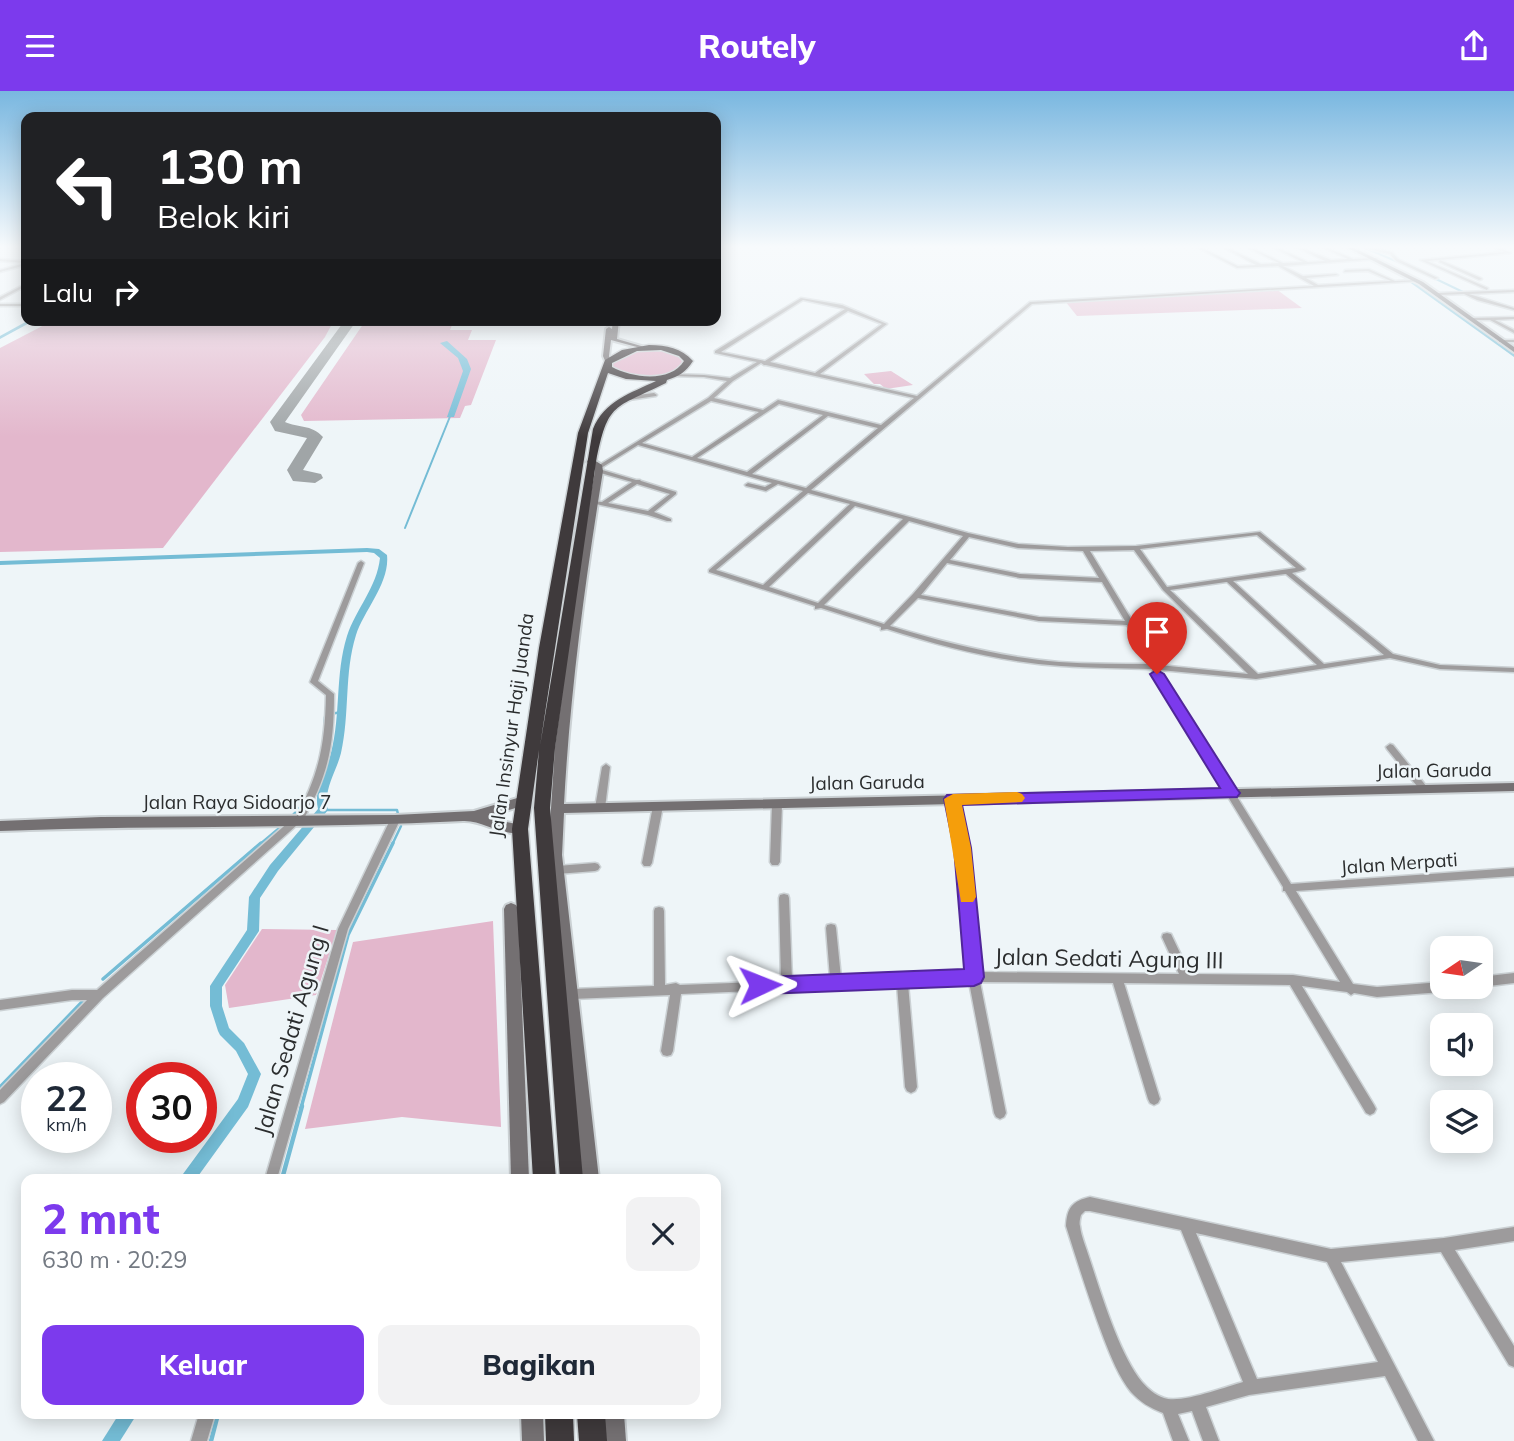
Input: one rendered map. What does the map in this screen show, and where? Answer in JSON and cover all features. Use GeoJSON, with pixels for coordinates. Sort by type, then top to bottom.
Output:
{"type":"FeatureCollection","features":[{"type":"Feature","properties":{"kind":"highway"},"geometry":{"type":"LineString","coordinates":[[670,376],[631,378],[617,374],[608,365],[621,353],[646,348],[682,354],[688,359],[688,366]]}},
{"type":"Feature","properties":{"kind":"highway","name":"Jalan Insinyur Haji Juanda"},"geometry":{"type":"LineString","coordinates":[[572,1174],[552,863],[542,809],[554,747],[565,647],[591,471],[587,417],[608,365]]}},
{"type":"Feature","properties":{"kind":"highway","name":"Jalan Insinyur Haji Juanda"},"geometry":{"type":"LineString","coordinates":[[544,1174],[520,829],[546,648],[604,417],[629,398],[688,366]]}},
{"type":"Feature","properties":{"kind":"highway"},"geometry":{"type":"LineString","coordinates":[[546,648],[565,647]]}},
{"type":"Feature","properties":{"kind":"highway"},"geometry":{"type":"LineString","coordinates":[[536,1057],[562,1052]]}},
{"type":"Feature","properties":{"kind":"highway"},"geometry":{"type":"LineString","coordinates":[[559,1419],[560,1441]]}},
{"type":"Feature","properties":{"kind":"highway"},"geometry":{"type":"LineString","coordinates":[[591,1419],[593,1441]]}},
{"type":"Feature","properties":{"kind":"street"},"geometry":{"type":"LineString","coordinates":[[781,311],[717,350],[762,363],[917,397]]}},
{"type":"Feature","properties":{"kind":"street"},"geometry":{"type":"LineString","coordinates":[[591,471],[639,444],[710,399],[731,380],[845,311]]}},
{"type":"Feature","properties":{"kind":"street"},"geometry":{"type":"LineString","coordinates":[[815,375],[885,324],[853,311]]}},
{"type":"Feature","properties":{"kind":"street"},"geometry":{"type":"LineString","coordinates":[[1022,311],[711,571],[884,628],[963,649],[1013,658],[1072,665],[1156,667],[1256,677],[1390,656],[1452,668],[1514,670]]}},
{"type":"Feature","properties":{"kind":"street"},"geometry":{"type":"LineString","coordinates":[[1461,311],[1513,350]]}},
{"type":"Feature","properties":{"kind":"street"},"geometry":{"type":"LineString","coordinates":[[1471,319],[1512,319]]}},
{"type":"Feature","properties":{"kind":"street"},"geometry":{"type":"LineString","coordinates":[[1491,319],[1512,330]]}},
{"type":"Feature","properties":{"kind":"street"},"geometry":{"type":"LineString","coordinates":[[608,365],[606,356],[612,326]]}},
{"type":"Feature","properties":{"kind":"street"},"geometry":{"type":"LineString","coordinates":[[613,326],[614,340],[646,348]]}},
{"type":"Feature","properties":{"kind":"street"},"geometry":{"type":"LineString","coordinates":[[1501,341],[1514,341]]}},
{"type":"Feature","properties":{"kind":"street"},"geometry":{"type":"LineString","coordinates":[[688,366],[704,376]]}},
{"type":"Feature","properties":{"kind":"street"},"geometry":{"type":"LineString","coordinates":[[670,376],[704,376],[731,380]]}},
{"type":"Feature","properties":{"kind":"street"},"geometry":{"type":"LineString","coordinates":[[629,398],[654,395]]}},
{"type":"Feature","properties":{"kind":"street"},"geometry":{"type":"LineString","coordinates":[[710,399],[761,411]]}},
{"type":"Feature","properties":{"kind":"street"},"geometry":{"type":"LineString","coordinates":[[694,459],[778,402],[881,427]]}},
{"type":"Feature","properties":{"kind":"street"},"geometry":{"type":"LineString","coordinates":[[748,474],[827,414]]}},
{"type":"Feature","properties":{"kind":"street"},"geometry":{"type":"LineString","coordinates":[[639,444],[804,492],[1018,546],[1136,548],[1258,533],[1302,569],[1229,582],[1166,589]]}},
{"type":"Feature","properties":{"kind":"street"},"geometry":{"type":"LineString","coordinates":[[591,471],[638,481],[675,493],[649,513]]}},
{"type":"Feature","properties":{"kind":"street","name":"Jalan Insinyur Haji Juanda"},"geometry":{"type":"LineString","coordinates":[[590,1174],[572,994],[552,863],[556,809],[554,747],[599,503],[591,471]]}},
{"type":"Feature","properties":{"kind":"street"},"geometry":{"type":"LineString","coordinates":[[599,503],[638,481]]}},
{"type":"Feature","properties":{"kind":"street"},"geometry":{"type":"LineString","coordinates":[[748,485],[766,489],[777,482]]}},
{"type":"Feature","properties":{"kind":"street"},"geometry":{"type":"LineString","coordinates":[[599,503],[670,520]]}},
{"type":"Feature","properties":{"kind":"street"},"geometry":{"type":"LineString","coordinates":[[764,588],[854,504]]}},
{"type":"Feature","properties":{"kind":"street"},"geometry":{"type":"LineString","coordinates":[[818,607],[907,519]]}},
{"type":"Feature","properties":{"kind":"street"},"geometry":{"type":"LineString","coordinates":[[884,628],[916,596],[967,535]]}},
{"type":"Feature","properties":{"kind":"street"},"geometry":{"type":"LineString","coordinates":[[1136,548],[1166,589],[1256,677]]}},
{"type":"Feature","properties":{"kind":"street"},"geometry":{"type":"LineString","coordinates":[[1086,549],[1156,667],[1157,674],[1351,990]]}},
{"type":"Feature","properties":{"kind":"street"},"geometry":{"type":"LineString","coordinates":[[946,561],[1020,576],[1104,580]]}},
{"type":"Feature","properties":{"kind":"street"},"geometry":{"type":"LineString","coordinates":[[0,1098],[99,995],[297,822],[324,771],[330,692],[314,683],[361,563]]}},
{"type":"Feature","properties":{"kind":"street"},"geometry":{"type":"LineString","coordinates":[[1288,573],[1390,656]]}},
{"type":"Feature","properties":{"kind":"street"},"geometry":{"type":"LineString","coordinates":[[1229,582],[1322,666]]}},
{"type":"Feature","properties":{"kind":"street"},"geometry":{"type":"LineString","coordinates":[[916,596],[1039,619],[1129,623]]}},
{"type":"Feature","properties":{"kind":"street"},"geometry":{"type":"LineString","coordinates":[[1390,747],[1424,789]]}},
{"type":"Feature","properties":{"kind":"street"},"geometry":{"type":"LineString","coordinates":[[600,808],[606,767]]}},
{"type":"Feature","properties":{"kind":"street","name":"Jalan Garuda"},"geometry":{"type":"LineString","coordinates":[[556,809],[1514,787]]}},
{"type":"Feature","properties":{"kind":"street"},"geometry":{"type":"LineString","coordinates":[[953,799],[963,848],[974,977],[1000,1113]]}},
{"type":"Feature","properties":{"kind":"street","name":"Jalan Raya Sidoarjo 7"},"geometry":{"type":"LineString","coordinates":[[0,826],[101,822],[275,823],[395,820],[474,816],[524,801]]}},
{"type":"Feature","properties":{"kind":"street"},"geometry":{"type":"LineString","coordinates":[[775,862],[777,804]]}},
{"type":"Feature","properties":{"kind":"street"},"geometry":{"type":"LineString","coordinates":[[647,863],[658,806]]}},
{"type":"Feature","properties":{"kind":"street","name":"Jalan Raya Sidoarjo 7"},"geometry":{"type":"LineString","coordinates":[[474,816],[500,826],[520,829]]}},
{"type":"Feature","properties":{"kind":"street","name":"Jalan Sedati Agung I"},"geometry":{"type":"LineString","coordinates":[[272,1174],[343,929],[395,820]]}},
{"type":"Feature","properties":{"kind":"street"},"geometry":{"type":"LineString","coordinates":[[552,863],[595,867]]}},
{"type":"Feature","properties":{"kind":"street","name":"Jalan Merpati"},"geometry":{"type":"LineString","coordinates":[[1287,888],[1514,872]]}},
{"type":"Feature","properties":{"kind":"street"},"geometry":{"type":"LineString","coordinates":[[784,898],[787,984]]}},
{"type":"Feature","properties":{"kind":"street"},"geometry":{"type":"LineString","coordinates":[[511,909],[520,1174]]}},
{"type":"Feature","properties":{"kind":"street"},"geometry":{"type":"LineString","coordinates":[[659,911],[660,989]]}},
{"type":"Feature","properties":{"kind":"street"},"geometry":{"type":"LineString","coordinates":[[831,928],[836,983]]}},
{"type":"Feature","properties":{"kind":"street"},"geometry":{"type":"LineString","coordinates":[[1167,937],[1187,980]]}},
{"type":"Feature","properties":{"kind":"street","name":"Jalan Sedati Agung III"},"geometry":{"type":"LineString","coordinates":[[572,994],[974,977],[1293,980],[1351,990],[1390,992],[1430,988]]}},
{"type":"Feature","properties":{"kind":"street"},"geometry":{"type":"LineString","coordinates":[[1116,978],[1154,1099]]}},
{"type":"Feature","properties":{"kind":"street"},"geometry":{"type":"LineString","coordinates":[[1493,980],[1514,978]]}},
{"type":"Feature","properties":{"kind":"street"},"geometry":{"type":"LineString","coordinates":[[902,979],[911,1087]]}},
{"type":"Feature","properties":{"kind":"street"},"geometry":{"type":"LineString","coordinates":[[1293,980],[1370,1109]]}},
{"type":"Feature","properties":{"kind":"street"},"geometry":{"type":"LineString","coordinates":[[667,1051],[676,988]]}},
{"type":"Feature","properties":{"kind":"street"},"geometry":{"type":"LineString","coordinates":[[0,1005],[72,995],[99,995]]}},
{"type":"Feature","properties":{"kind":"street"},"geometry":{"type":"LineString","coordinates":[[1387,1368],[1252,1388],[1209,1397],[1197,1403],[1168,1407],[1146,1397],[1138,1389],[1119,1357],[1078,1244],[1073,1217],[1081,1205],[1090,1204],[1331,1256],[1444,1245],[1514,1234]]}},
{"type":"Feature","properties":{"kind":"street"},"geometry":{"type":"LineString","coordinates":[[1185,1224],[1252,1388]]}},
{"type":"Feature","properties":{"kind":"street"},"geometry":{"type":"LineString","coordinates":[[1444,1245],[1514,1360]]}},
{"type":"Feature","properties":{"kind":"street"},"geometry":{"type":"LineString","coordinates":[[1331,1256],[1426,1441]]}},
{"type":"Feature","properties":{"kind":"street"},"geometry":{"type":"LineString","coordinates":[[1197,1403],[1211,1441]]}},
{"type":"Feature","properties":{"kind":"street"},"geometry":{"type":"LineString","coordinates":[[1168,1407],[1181,1441]]}},
{"type":"Feature","properties":{"kind":"street"},"geometry":{"type":"LineString","coordinates":[[199,1441],[206,1419]]}},
{"type":"Feature","properties":{"kind":"street"},"geometry":{"type":"LineString","coordinates":[[532,1419],[533,1441]]}},
{"type":"Feature","properties":{"kind":"street"},"geometry":{"type":"LineString","coordinates":[[613,1419],[615,1441]]}},
{"type":"Feature","properties":{"kind":"shaded area"},"geometry":{"type":"Polygon","coordinates":[[[1073,311],[1218,311],[1077,316],[1073,311]]]}},
{"type":"Feature","properties":{"kind":"shaded area"},"geometry":{"type":"Polygon","coordinates":[[[42,326],[331,326],[163,548],[0,552],[0,348],[42,326]]]}},
{"type":"Feature","properties":{"kind":"shaded area"},"geometry":{"type":"Polygon","coordinates":[[[362,326],[452,326],[450,330],[472,330],[468,340],[496,340],[471,405],[465,406],[460,418],[304,421],[301,415],[362,326]]]}},
{"type":"Feature","properties":{"kind":"shaded area"},"geometry":{"type":"Polygon","coordinates":[[[641,350],[671,352],[683,363],[668,373],[648,377],[628,375],[612,366],[612,362],[641,350]]]}},
{"type":"Feature","properties":{"kind":"shaded area"},"geometry":{"type":"Polygon","coordinates":[[[891,371],[913,385],[886,389],[880,384],[874,384],[864,374],[891,371]]]}},
{"type":"Feature","properties":{"kind":"shaded area"},"geometry":{"type":"Polygon","coordinates":[[[493,921],[501,1127],[402,1117],[305,1129],[353,942],[493,921]]]}},
{"type":"Feature","properties":{"kind":"shaded area"},"geometry":{"type":"Polygon","coordinates":[[[262,929],[337,930],[316,995],[229,1008],[225,985],[262,929]]]}},
{"type":"Feature","properties":{"kind":"water"},"geometry":{"type":"Polygon","coordinates":[[[447,341],[467,359],[471,369],[454,417],[447,417],[463,371],[458,358],[440,343],[447,341]]]}},
{"type":"Feature","properties":{"kind":"waterway"},"geometry":{"type":"LineString","coordinates":[[1458,311],[1514,354]]}},
{"type":"Feature","properties":{"kind":"waterway"},"geometry":{"type":"LineString","coordinates":[[0,338],[22,326]]}},
{"type":"Feature","properties":{"kind":"waterway"},"geometry":{"type":"LineString","coordinates":[[405,528],[451,414]]}},
{"type":"Feature","properties":{"kind":"waterway"},"geometry":{"type":"LineString","coordinates":[[0,563],[367,550],[376,551],[384,557],[378,582],[357,621],[347,653],[339,738],[321,796],[323,810],[274,868],[255,897],[253,931],[216,986],[216,1006],[224,1031],[240,1047],[255,1074],[243,1103],[192,1174]]}},
{"type":"Feature","properties":{"kind":"waterway"},"geometry":{"type":"LineString","coordinates":[[330,714],[342,712]]}},
{"type":"Feature","properties":{"kind":"waterway"},"geometry":{"type":"LineString","coordinates":[[324,735],[325,717]]}},
{"type":"Feature","properties":{"kind":"waterway"},"geometry":{"type":"LineString","coordinates":[[291,817],[303,804]]}},
{"type":"Feature","properties":{"kind":"waterway"},"geometry":{"type":"LineString","coordinates":[[323,810],[397,810],[398,814]]}},
{"type":"Feature","properties":{"kind":"waterway"},"geometry":{"type":"LineString","coordinates":[[259,845],[284,824]]}},
{"type":"Feature","properties":{"kind":"waterway"},"geometry":{"type":"LineString","coordinates":[[392,845],[401,826]]}},
{"type":"Feature","properties":{"kind":"waterway"},"geometry":{"type":"LineString","coordinates":[[103,979],[261,843]]}},
{"type":"Feature","properties":{"kind":"waterway"},"geometry":{"type":"LineString","coordinates":[[301,1108],[348,935],[393,843]]}},
{"type":"Feature","properties":{"kind":"waterway"},"geometry":{"type":"LineString","coordinates":[[0,1087],[83,1001]]}},
{"type":"Feature","properties":{"kind":"waterway"},"geometry":{"type":"LineString","coordinates":[[283,1174],[302,1106]]}},
{"type":"Feature","properties":{"kind":"waterway"},"geometry":{"type":"LineString","coordinates":[[110,1441],[125,1419]]}},
{"type":"Feature","properties":{"kind":"waterway"},"geometry":{"type":"LineString","coordinates":[[211,1441],[217,1419]]}},
{"type":"Feature","properties":{"kind":"taxiway"},"geometry":{"type":"LineString","coordinates":[[315,478],[299,477],[295,470],[315,437],[308,431],[280,428],[277,422],[347,326]]}},
{"type":"Feature","properties":{"kind":"slow traffic"},"geometry":{"type":"LineString","coordinates":[[967,897],[963,848],[953,799],[1017,798]]}},
{"type":"Feature","properties":{"kind":"route"},"geometry":{"type":"LineString","coordinates":[[760,985],[974,977],[963,848],[953,799],[1231,793],[1157,674]]}}]}
